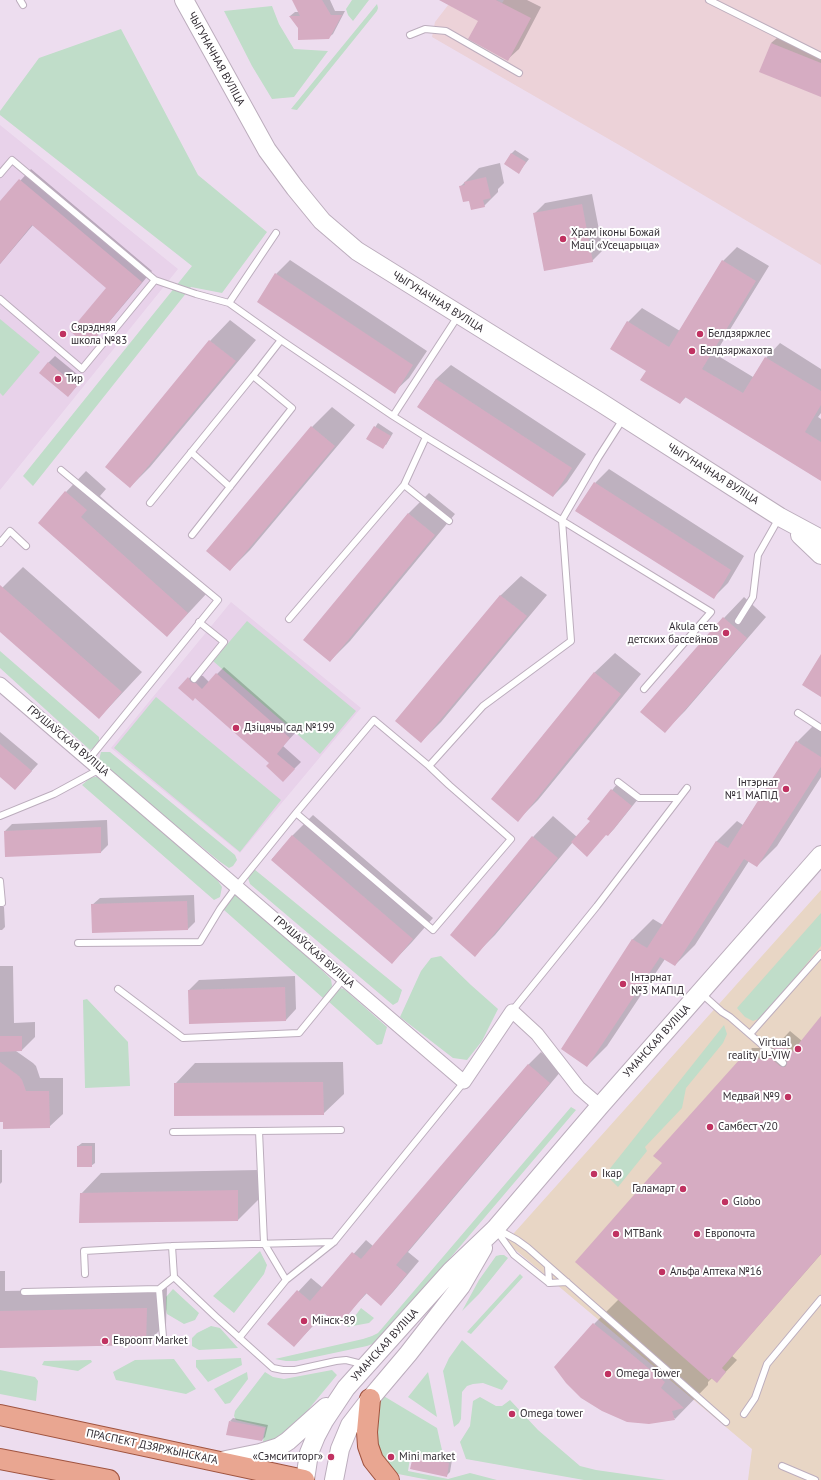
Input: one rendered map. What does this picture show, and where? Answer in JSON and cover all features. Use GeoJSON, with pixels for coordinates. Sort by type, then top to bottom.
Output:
{"type":"FeatureCollection","features":[{"type":"Feature","properties":{"kind":"main road","name":"ЧЫГУНАЧНАЯ ВУЛІЦА"},"geometry":{"type":"LineString","coordinates":[[184,0],[267,150],[322,221],[357,250],[624,417],[780,517],[821,539]]}},
{"type":"Feature","properties":{"kind":"main road","name":"ЧЫГУНАЧНАЯ ВУЛІЦА"},"geometry":{"type":"LineString","coordinates":[[780,517],[821,555]]}},
{"type":"Feature","properties":{"kind":"main road","name":"УМАНСКАЯ ВУЛІЦА"},"geometry":{"type":"LineString","coordinates":[[305,1480],[309,1453],[316,1436],[346,1388],[451,1271],[495,1229],[600,1106],[821,855]]}},
{"type":"Feature","properties":{"kind":"main road","name":"УМАНСКАЯ ВУЛІЦА"},"geometry":{"type":"LineString","coordinates":[[334,1480],[340,1450],[350,1425],[370,1398],[408,1354],[461,1286],[495,1229]]}},
{"type":"Feature","properties":{"kind":"main road"},"geometry":{"type":"LineString","coordinates":[[221,1462],[279,1447],[288,1441],[346,1388]]}},
{"type":"Feature","properties":{"kind":"main road"},"geometry":{"type":"LineString","coordinates":[[370,1398],[367,1432],[368,1446],[373,1460],[389,1480]]}},
{"type":"Feature","properties":{"kind":"main road","name":"ПРАСПЕКТ ДЗЯРЖЫНСКАГА"},"geometry":{"type":"LineString","coordinates":[[0,1415],[305,1480]]}},
{"type":"Feature","properties":{"kind":"main road"},"geometry":{"type":"LineString","coordinates":[[0,1459],[109,1480]]}},
{"type":"Feature","properties":{"kind":"street","name":"ГРУШАЎСКАЯ ВУЛІЦА"},"geometry":{"type":"LineString","coordinates":[[0,684],[464,1082]]}},
{"type":"Feature","properties":{"kind":"street"},"geometry":{"type":"LineString","coordinates":[[464,1082],[512,1011],[537,1034],[579,1088],[600,1106]]}},
{"type":"Feature","properties":{"kind":"lane"},"geometry":{"type":"LineString","coordinates":[[709,0],[821,56]]}},
{"type":"Feature","properties":{"kind":"lane"},"geometry":{"type":"LineString","coordinates":[[410,34],[425,29],[446,31],[519,73]]}},
{"type":"Feature","properties":{"kind":"lane"},"geometry":{"type":"LineString","coordinates":[[0,174],[12,160],[154,280],[229,303],[280,340],[393,416],[711,612],[644,689]]}},
{"type":"Feature","properties":{"kind":"lane"},"geometry":{"type":"LineString","coordinates":[[229,303],[276,233]]}},
{"type":"Feature","properties":{"kind":"lane"},"geometry":{"type":"LineString","coordinates":[[0,299],[82,370],[154,280]]}},
{"type":"Feature","properties":{"kind":"lane"},"geometry":{"type":"LineString","coordinates":[[393,416],[459,314]]}},
{"type":"Feature","properties":{"kind":"lane"},"geometry":{"type":"LineString","coordinates":[[150,503],[253,376],[280,340]]}},
{"type":"Feature","properties":{"kind":"lane"},"geometry":{"type":"LineString","coordinates":[[192,534],[292,408],[253,376]]}},
{"type":"Feature","properties":{"kind":"lane"},"geometry":{"type":"LineString","coordinates":[[429,766],[483,706],[571,641],[562,520],[624,417]]}},
{"type":"Feature","properties":{"kind":"lane"},"geometry":{"type":"LineString","coordinates":[[289,619],[404,485],[426,437]]}},
{"type":"Feature","properties":{"kind":"lane"},"geometry":{"type":"LineString","coordinates":[[191,452],[230,487]]}},
{"type":"Feature","properties":{"kind":"lane"},"geometry":{"type":"LineString","coordinates":[[61,470],[218,600],[89,759]]}},
{"type":"Feature","properties":{"kind":"lane"},"geometry":{"type":"LineString","coordinates":[[404,485],[449,521]]}},
{"type":"Feature","properties":{"kind":"lane"},"geometry":{"type":"LineString","coordinates":[[738,621],[753,597],[758,555],[780,517]]}},
{"type":"Feature","properties":{"kind":"lane"},"geometry":{"type":"LineString","coordinates":[[0,543],[10,531],[26,546]]}},
{"type":"Feature","properties":{"kind":"lane"},"geometry":{"type":"LineString","coordinates":[[194,679],[224,642],[199,622]]}},
{"type":"Feature","properties":{"kind":"lane"},"geometry":{"type":"LineString","coordinates":[[798,712],[821,728]]}},
{"type":"Feature","properties":{"kind":"lane"},"geometry":{"type":"LineString","coordinates":[[78,943],[200,942],[220,909],[237,886],[296,813],[374,720],[429,766],[511,839],[433,930],[296,813]]}},
{"type":"Feature","properties":{"kind":"lane"},"geometry":{"type":"LineString","coordinates":[[0,816],[54,794],[100,769]]}},
{"type":"Feature","properties":{"kind":"lane"},"geometry":{"type":"LineString","coordinates":[[618,782],[638,798],[679,798]]}},
{"type":"Feature","properties":{"kind":"lane"},"geometry":{"type":"LineString","coordinates":[[512,1011],[597,906],[687,788]]}},
{"type":"Feature","properties":{"kind":"lane"},"geometry":{"type":"LineString","coordinates":[[0,881],[2,903],[0,903]]}},
{"type":"Feature","properties":{"kind":"lane"},"geometry":{"type":"LineString","coordinates":[[750,1034],[821,954]]}},
{"type":"Feature","properties":{"kind":"lane"},"geometry":{"type":"LineString","coordinates":[[118,988],[183,1038],[299,1033],[344,978]]}},
{"type":"Feature","properties":{"kind":"lane"},"geometry":{"type":"LineString","coordinates":[[700,993],[783,1063]]}},
{"type":"Feature","properties":{"kind":"lane"},"geometry":{"type":"LineString","coordinates":[[239,1338],[286,1280],[334,1242],[464,1082]]}},
{"type":"Feature","properties":{"kind":"lane"},"geometry":{"type":"LineString","coordinates":[[173,1132],[341,1130]]}},
{"type":"Feature","properties":{"kind":"lane"},"geometry":{"type":"LineString","coordinates":[[259,1131],[264,1243],[286,1280]]}},
{"type":"Feature","properties":{"kind":"lane"},"geometry":{"type":"LineString","coordinates":[[495,1229],[517,1240],[726,1422]]}},
{"type":"Feature","properties":{"kind":"lane"},"geometry":{"type":"LineString","coordinates":[[495,1229],[514,1255],[549,1283],[567,1282]]}},
{"type":"Feature","properties":{"kind":"lane"},"geometry":{"type":"LineString","coordinates":[[85,1274],[84,1251],[172,1246],[334,1242]]}},
{"type":"Feature","properties":{"kind":"lane"},"geometry":{"type":"LineString","coordinates":[[172,1246],[174,1277],[273,1368],[295,1370],[346,1360],[358,1362],[365,1366]]}},
{"type":"Feature","properties":{"kind":"lane"},"geometry":{"type":"LineString","coordinates":[[548,1266],[549,1283]]}},
{"type":"Feature","properties":{"kind":"lane"},"geometry":{"type":"LineString","coordinates":[[24,1292],[159,1289],[174,1277]]}},
{"type":"Feature","properties":{"kind":"lane"},"geometry":{"type":"LineString","coordinates":[[159,1289],[163,1337]]}},
{"type":"Feature","properties":{"kind":"lane"},"geometry":{"type":"LineString","coordinates":[[744,1414],[756,1398],[766,1364],[821,1299]]}},
{"type":"Feature","properties":{"kind":"lane"},"geometry":{"type":"LineString","coordinates":[[782,1466],[815,1480]]}},
{"type":"Feature","properties":{"kind":"shaded area"},"geometry":{"type":"Polygon","coordinates":[[[452,0],[496,0],[502,3],[504,0],[821,0],[821,265],[626,149],[432,37],[435,22],[452,0]]]}},
{"type":"Feature","properties":{"kind":"shaded area","name":"Сярэдняя школа №83"},"geometry":{"type":"Polygon","coordinates":[[[0,125],[178,269],[0,490],[0,125]]]}},
{"type":"Feature","properties":{"kind":"shaded area","name":"Дзіцячы сад №199"},"geometry":{"type":"Polygon","coordinates":[[[231,602],[361,708],[240,853],[111,748],[231,602]]]}},
{"type":"Feature","properties":{"kind":"shaded area"},"geometry":{"type":"Polygon","coordinates":[[[821,890],[821,1480],[748,1480],[752,1449],[506,1242],[821,890]]]}},
{"type":"Feature","properties":{"kind":"green space"},"geometry":{"type":"Polygon","coordinates":[[[352,0],[369,0],[353,21],[348,15],[346,9],[352,0]]]}},
{"type":"Feature","properties":{"kind":"green space"},"geometry":{"type":"Polygon","coordinates":[[[377,4],[377,11],[297,110],[291,109],[377,4]]]}},
{"type":"Feature","properties":{"kind":"green space"},"geometry":{"type":"Polygon","coordinates":[[[272,6],[279,24],[294,49],[328,51],[294,97],[272,99],[252,66],[224,11],[272,6]]]}},
{"type":"Feature","properties":{"kind":"green space"},"geometry":{"type":"Polygon","coordinates":[[[121,29],[198,175],[267,232],[222,293],[191,287],[33,486],[23,476],[192,266],[0,115],[0,111],[39,58],[121,29]]]}},
{"type":"Feature","properties":{"kind":"green space"},"geometry":{"type":"Polygon","coordinates":[[[0,319],[40,352],[3,396],[0,393],[0,319]]]}},
{"type":"Feature","properties":{"kind":"green space"},"geometry":{"type":"Polygon","coordinates":[[[247,621],[356,711],[320,754],[213,661],[247,621]]]}},
{"type":"Feature","properties":{"kind":"green space"},"geometry":{"type":"Polygon","coordinates":[[[0,651],[99,737],[99,744],[90,750],[0,668],[0,651]]]}},
{"type":"Feature","properties":{"kind":"green space"},"geometry":{"type":"Polygon","coordinates":[[[156,697],[281,800],[240,852],[114,748],[156,697]]]}},
{"type":"Feature","properties":{"kind":"green space"},"geometry":{"type":"Polygon","coordinates":[[[101,752],[110,752],[235,855],[237,860],[233,866],[229,868],[219,861],[102,765],[99,760],[101,752]]]}},
{"type":"Feature","properties":{"kind":"green space"},"geometry":{"type":"Polygon","coordinates":[[[99,776],[218,881],[222,887],[220,897],[214,900],[82,785],[90,778],[99,776]]]}},
{"type":"Feature","properties":{"kind":"green space"},"geometry":{"type":"Polygon","coordinates":[[[254,869],[402,990],[398,1002],[393,1005],[250,884],[248,878],[250,871],[254,869]]]}},
{"type":"Feature","properties":{"kind":"green space"},"geometry":{"type":"Polygon","coordinates":[[[237,895],[306,955],[331,979],[332,986],[328,995],[323,998],[224,910],[226,903],[233,896],[237,895]]]}},
{"type":"Feature","properties":{"kind":"green space"},"geometry":{"type":"Polygon","coordinates":[[[821,913],[821,946],[763,1017],[753,1021],[745,1017],[737,1008],[821,913]]]}},
{"type":"Feature","properties":{"kind":"green space"},"geometry":{"type":"Polygon","coordinates":[[[441,956],[498,1009],[482,1041],[467,1060],[453,1058],[400,1017],[421,971],[431,958],[441,956]]]}},
{"type":"Feature","properties":{"kind":"green space"},"geometry":{"type":"Polygon","coordinates":[[[340,988],[344,989],[387,1027],[382,1044],[377,1045],[328,1001],[340,988]]]}},
{"type":"Feature","properties":{"kind":"green space"},"geometry":{"type":"Polygon","coordinates":[[[87,999],[128,1042],[130,1086],[85,1088],[83,1000],[87,999]]]}},
{"type":"Feature","properties":{"kind":"green space"},"geometry":{"type":"Polygon","coordinates":[[[724,1025],[727,1034],[723,1043],[686,1088],[682,1108],[645,1147],[647,1151],[618,1187],[609,1178],[608,1171],[724,1025]]]}},
{"type":"Feature","properties":{"kind":"green space"},"geometry":{"type":"Polygon","coordinates":[[[571,1107],[576,1110],[383,1337],[375,1343],[367,1346],[296,1361],[275,1359],[363,1339],[378,1333],[571,1107]]]}},
{"type":"Feature","properties":{"kind":"green space"},"geometry":{"type":"Polygon","coordinates":[[[260,1251],[267,1265],[264,1274],[234,1313],[213,1296],[260,1251]]]}},
{"type":"Feature","properties":{"kind":"green space"},"geometry":{"type":"Polygon","coordinates":[[[504,1255],[508,1258],[479,1294],[462,1311],[479,1280],[496,1256],[504,1255]]]}},
{"type":"Feature","properties":{"kind":"green space"},"geometry":{"type":"Polygon","coordinates":[[[520,1274],[523,1277],[471,1334],[467,1332],[520,1274]]]}},
{"type":"Feature","properties":{"kind":"green space"},"geometry":{"type":"Polygon","coordinates":[[[173,1289],[199,1313],[195,1320],[184,1324],[167,1314],[166,1297],[173,1289]]]}},
{"type":"Feature","properties":{"kind":"green space"},"geometry":{"type":"Polygon","coordinates":[[[361,1308],[374,1318],[369,1323],[347,1327],[361,1308]]]}},
{"type":"Feature","properties":{"kind":"green space"},"geometry":{"type":"Polygon","coordinates":[[[211,1326],[220,1328],[238,1348],[199,1350],[192,1346],[192,1338],[197,1333],[211,1326]]]}},
{"type":"Feature","properties":{"kind":"green space"},"geometry":{"type":"Polygon","coordinates":[[[462,1340],[508,1381],[502,1390],[483,1383],[467,1386],[462,1392],[461,1419],[454,1427],[443,1371],[449,1358],[462,1340]]]}},
{"type":"Feature","properties":{"kind":"green space"},"geometry":{"type":"Polygon","coordinates":[[[241,1358],[242,1365],[208,1382],[196,1367],[196,1360],[241,1358]]]}},
{"type":"Feature","properties":{"kind":"green space"},"geometry":{"type":"Polygon","coordinates":[[[174,1359],[196,1389],[186,1394],[116,1380],[113,1372],[135,1360],[174,1359]]]}},
{"type":"Feature","properties":{"kind":"green space"},"geometry":{"type":"Polygon","coordinates":[[[91,1360],[92,1362],[78,1371],[42,1365],[44,1361],[91,1360]]]}},
{"type":"Feature","properties":{"kind":"green space"},"geometry":{"type":"Polygon","coordinates":[[[0,1370],[35,1377],[38,1381],[36,1401],[0,1394],[0,1370]]]}},
{"type":"Feature","properties":{"kind":"green space"},"geometry":{"type":"Polygon","coordinates":[[[332,1370],[337,1375],[288,1434],[262,1446],[266,1427],[236,1420],[234,1416],[235,1411],[265,1372],[273,1377],[284,1379],[332,1370]]]}},
{"type":"Feature","properties":{"kind":"green space"},"geometry":{"type":"Polygon","coordinates":[[[247,1372],[248,1379],[230,1403],[225,1404],[214,1389],[247,1372]]]}},
{"type":"Feature","properties":{"kind":"green space"},"geometry":{"type":"Polygon","coordinates":[[[428,1372],[437,1417],[408,1397],[428,1372]]]}},
{"type":"Feature","properties":{"kind":"green space"},"geometry":{"type":"Polygon","coordinates":[[[382,1395],[437,1428],[444,1459],[411,1452],[408,1471],[448,1479],[470,1473],[497,1480],[429,1480],[398,1474],[387,1466],[380,1460],[373,1411],[382,1395]]]}},
{"type":"Feature","properties":{"kind":"green space"},"geometry":{"type":"Polygon","coordinates":[[[480,1397],[496,1406],[502,1406],[510,1400],[538,1430],[580,1466],[596,1470],[666,1480],[584,1480],[466,1459],[460,1442],[470,1426],[473,1401],[480,1397]]]}},
{"type":"Feature","properties":{"kind":"building"},"geometry":{"type":"Polygon","coordinates":[[[292,0],[322,0],[331,15],[342,15],[329,39],[298,40],[298,28],[289,16],[300,16],[292,0]]]}},
{"type":"Feature","properties":{"kind":"building"},"geometry":{"type":"Polygon","coordinates":[[[439,0],[496,0],[531,18],[508,61],[468,39],[478,21],[439,0]]]}},
{"type":"Feature","properties":{"kind":"building"},"geometry":{"type":"Polygon","coordinates":[[[771,43],[821,63],[821,97],[759,72],[771,43]]]}},
{"type":"Feature","properties":{"kind":"building"},"geometry":{"type":"Polygon","coordinates":[[[511,153],[526,162],[519,174],[504,164],[511,153]]]}},
{"type":"Feature","properties":{"kind":"building"},"geometry":{"type":"Polygon","coordinates":[[[486,177],[491,198],[483,200],[485,207],[471,210],[469,201],[463,202],[459,186],[465,185],[464,182],[486,177]]]}},
{"type":"Feature","properties":{"kind":"building"},"geometry":{"type":"Polygon","coordinates":[[[19,179],[142,282],[88,347],[70,331],[106,288],[32,225],[0,264],[0,201],[19,179]]]}},
{"type":"Feature","properties":{"kind":"building"},"geometry":{"type":"Polygon","coordinates":[[[582,204],[593,262],[544,271],[533,213],[582,204]]]}},
{"type":"Feature","properties":{"kind":"building"},"geometry":{"type":"Polygon","coordinates":[[[722,260],[756,281],[702,369],[743,393],[765,357],[821,391],[821,405],[805,432],[821,442],[821,481],[685,397],[680,404],[640,380],[646,371],[610,349],[627,321],[669,347],[722,260]]]}},
{"type":"Feature","properties":{"kind":"building"},"geometry":{"type":"Polygon","coordinates":[[[275,273],[413,365],[395,394],[257,302],[275,273]]]}},
{"type":"Feature","properties":{"kind":"building"},"geometry":{"type":"Polygon","coordinates":[[[209,340],[236,361],[130,488],[105,467],[209,340]]]}},
{"type":"Feature","properties":{"kind":"building","name":"Тир"},"geometry":{"type":"Polygon","coordinates":[[[48,362],[77,386],[68,397],[39,373],[48,362]]]}},
{"type":"Feature","properties":{"kind":"building"},"geometry":{"type":"Polygon","coordinates":[[[436,379],[572,468],[553,497],[417,407],[436,379]]]}},
{"type":"Feature","properties":{"kind":"building"},"geometry":{"type":"Polygon","coordinates":[[[311,426],[335,446],[230,571],[206,551],[311,426]]]}},
{"type":"Feature","properties":{"kind":"building"},"geometry":{"type":"Polygon","coordinates":[[[374,426],[391,436],[383,449],[366,439],[374,426]]]}},
{"type":"Feature","properties":{"kind":"building"},"geometry":{"type":"Polygon","coordinates":[[[594,482],[731,570],[714,599],[575,511],[594,482]]]}},
{"type":"Feature","properties":{"kind":"building"},"geometry":{"type":"Polygon","coordinates":[[[65,491],[87,510],[81,517],[188,613],[167,637],[38,523],[65,491]]]}},
{"type":"Feature","properties":{"kind":"building"},"geometry":{"type":"Polygon","coordinates":[[[408,513],[435,535],[330,662],[303,640],[408,513]]]}},
{"type":"Feature","properties":{"kind":"building"},"geometry":{"type":"Polygon","coordinates":[[[0,585],[122,692],[99,719],[0,632],[0,585]]]}},
{"type":"Feature","properties":{"kind":"building"},"geometry":{"type":"Polygon","coordinates":[[[500,595],[527,616],[421,743],[395,721],[500,595]]]}},
{"type":"Feature","properties":{"kind":"building"},"geometry":{"type":"Polygon","coordinates":[[[723,617],[747,638],[665,733],[640,712],[723,617]]]}},
{"type":"Feature","properties":{"kind":"building"},"geometry":{"type":"Polygon","coordinates":[[[821,654],[821,697],[802,685],[821,654]]]}},
{"type":"Feature","properties":{"kind":"building"},"geometry":{"type":"Polygon","coordinates":[[[594,672],[621,694],[518,822],[491,799],[594,672]]]}},
{"type":"Feature","properties":{"kind":"building"},"geometry":{"type":"Polygon","coordinates":[[[216,673],[290,738],[277,754],[295,769],[283,782],[266,766],[269,763],[195,698],[193,701],[178,688],[188,677],[191,682],[196,683],[202,689],[216,673]]]}},
{"type":"Feature","properties":{"kind":"building"},"geometry":{"type":"Polygon","coordinates":[[[796,741],[821,757],[821,767],[757,867],[744,859],[675,966],[660,957],[587,1067],[561,1049],[632,939],[647,948],[716,841],[728,848],[796,741]]]}},
{"type":"Feature","properties":{"kind":"building"},"geometry":{"type":"Polygon","coordinates":[[[0,744],[32,771],[15,790],[0,777],[0,744]]]}},
{"type":"Feature","properties":{"kind":"building"},"geometry":{"type":"Polygon","coordinates":[[[611,789],[632,806],[608,836],[606,835],[587,857],[571,842],[590,821],[587,819],[611,789]]]}},
{"type":"Feature","properties":{"kind":"building"},"geometry":{"type":"Polygon","coordinates":[[[101,827],[101,853],[5,857],[4,831],[101,827]]]}},
{"type":"Feature","properties":{"kind":"building"},"geometry":{"type":"Polygon","coordinates":[[[292,835],[413,939],[392,964],[271,860],[292,835]]]}},
{"type":"Feature","properties":{"kind":"building"},"geometry":{"type":"Polygon","coordinates":[[[532,836],[558,858],[475,957],[450,935],[532,836]]]}},
{"type":"Feature","properties":{"kind":"building"},"geometry":{"type":"Polygon","coordinates":[[[187,901],[188,930],[92,933],[91,904],[187,901]]]}},
{"type":"Feature","properties":{"kind":"building"},"geometry":{"type":"Polygon","coordinates":[[[285,987],[286,1021],[189,1024],[188,990],[285,987]]]}},
{"type":"Feature","properties":{"kind":"building","name":"Globo"},"geometry":{"type":"Polygon","coordinates":[[[821,1016],[821,1254],[722,1368],[726,1372],[717,1383],[711,1378],[709,1380],[575,1262],[662,1163],[653,1156],[740,1059],[764,1059],[767,1055],[780,1066],[785,1067],[787,1061],[773,1048],[778,1042],[792,1052],[821,1016]]]}},
{"type":"Feature","properties":{"kind":"building"},"geometry":{"type":"Polygon","coordinates":[[[0,1036],[22,1036],[22,1051],[0,1052],[0,1036]]]}},
{"type":"Feature","properties":{"kind":"building"},"geometry":{"type":"Polygon","coordinates":[[[0,1062],[19,1076],[26,1091],[49,1091],[50,1128],[3,1129],[3,1122],[0,1122],[0,1062]]]}},
{"type":"Feature","properties":{"kind":"building"},"geometry":{"type":"Polygon","coordinates":[[[528,1064],[550,1083],[396,1265],[407,1274],[381,1306],[366,1293],[339,1326],[324,1313],[294,1347],[267,1324],[297,1290],[310,1301],[352,1252],[361,1259],[528,1064]]]}},
{"type":"Feature","properties":{"kind":"building"},"geometry":{"type":"Polygon","coordinates":[[[323,1082],[324,1115],[174,1116],[174,1083],[323,1082]]]}},
{"type":"Feature","properties":{"kind":"building"},"geometry":{"type":"Polygon","coordinates":[[[77,1146],[92,1146],[92,1167],[77,1167],[77,1146]]]}},
{"type":"Feature","properties":{"kind":"building"},"geometry":{"type":"Polygon","coordinates":[[[238,1190],[238,1221],[79,1223],[80,1193],[238,1190]]]}},
{"type":"Feature","properties":{"kind":"building"},"geometry":{"type":"Polygon","coordinates":[[[147,1308],[146,1345],[0,1348],[0,1311],[147,1308]]]}},
{"type":"Feature","properties":{"kind":"building","name":"Omega Tower"},"geometry":{"type":"Polygon","coordinates":[[[593,1323],[665,1382],[661,1388],[684,1408],[672,1411],[675,1420],[649,1424],[627,1422],[602,1411],[581,1398],[566,1383],[554,1367],[593,1323]]]}},
{"type":"Feature","properties":{"kind":"building"},"geometry":{"type":"Polygon","coordinates":[[[229,1421],[265,1428],[262,1441],[226,1435],[229,1421]]]}},
{"type":"Feature","properties":{"kind":"building"},"geometry":{"type":"Polygon","coordinates":[[[413,1456],[449,1463],[447,1477],[410,1469],[413,1456]]]}},
{"type":"Feature","properties":{"kind":"place","name":"Храм іконы Божай Маці «Усецарыца»"},"geometry":{"type":"Point","coordinates":[563,239]}},
{"type":"Feature","properties":{"kind":"place","name":"Сярэдняя школа №83"},"geometry":{"type":"Point","coordinates":[63,334]}},
{"type":"Feature","properties":{"kind":"place","name":"Белдзяржлес"},"geometry":{"type":"Point","coordinates":[700,334]}},
{"type":"Feature","properties":{"kind":"place","name":"Белдзяржахота"},"geometry":{"type":"Point","coordinates":[692,351]}},
{"type":"Feature","properties":{"kind":"place","name":"Тир"},"geometry":{"type":"Point","coordinates":[58,379]}},
{"type":"Feature","properties":{"kind":"place","name":"Akula сеть детских бассейнов"},"geometry":{"type":"Point","coordinates":[726,633]}},
{"type":"Feature","properties":{"kind":"place","name":"Дзіцячы сад №199"},"geometry":{"type":"Point","coordinates":[236,728]}},
{"type":"Feature","properties":{"kind":"place","name":"Інтэрнат №1 МАПІД"},"geometry":{"type":"Point","coordinates":[786,789]}},
{"type":"Feature","properties":{"kind":"place","name":"Інтэрнат №3 МАПІД"},"geometry":{"type":"Point","coordinates":[623,984]}},
{"type":"Feature","properties":{"kind":"place","name":"Virtual reality U-VIW"},"geometry":{"type":"Point","coordinates":[798,1049]}},
{"type":"Feature","properties":{"kind":"place","name":"Медвай №9"},"geometry":{"type":"Point","coordinates":[788,1097]}},
{"type":"Feature","properties":{"kind":"place","name":"Самбест √20"},"geometry":{"type":"Point","coordinates":[710,1127]}},
{"type":"Feature","properties":{"kind":"place","name":"Ікар"},"geometry":{"type":"Point","coordinates":[594,1174]}},
{"type":"Feature","properties":{"kind":"place","name":"Галамарт"},"geometry":{"type":"Point","coordinates":[683,1189]}},
{"type":"Feature","properties":{"kind":"place","name":"Globo"},"geometry":{"type":"Point","coordinates":[725,1202]}},
{"type":"Feature","properties":{"kind":"place","name":"MTBank"},"geometry":{"type":"Point","coordinates":[616,1234]}},
{"type":"Feature","properties":{"kind":"place","name":"Европочта"},"geometry":{"type":"Point","coordinates":[697,1234]}},
{"type":"Feature","properties":{"kind":"place","name":"Альфа Аптека №16"},"geometry":{"type":"Point","coordinates":[662,1272]}},
{"type":"Feature","properties":{"kind":"place","name":"Мінск-89"},"geometry":{"type":"Point","coordinates":[304,1321]}},
{"type":"Feature","properties":{"kind":"place","name":"Евроопт Market"},"geometry":{"type":"Point","coordinates":[105,1341]}},
{"type":"Feature","properties":{"kind":"place","name":"Omega Tower"},"geometry":{"type":"Point","coordinates":[608,1374]}},
{"type":"Feature","properties":{"kind":"place","name":"Omega tower"},"geometry":{"type":"Point","coordinates":[512,1414]}},
{"type":"Feature","properties":{"kind":"place","name":"«Сэмсититорг»"},"geometry":{"type":"Point","coordinates":[331,1457]}},
{"type":"Feature","properties":{"kind":"place","name":"Mini market"},"geometry":{"type":"Point","coordinates":[391,1457]}}]}
